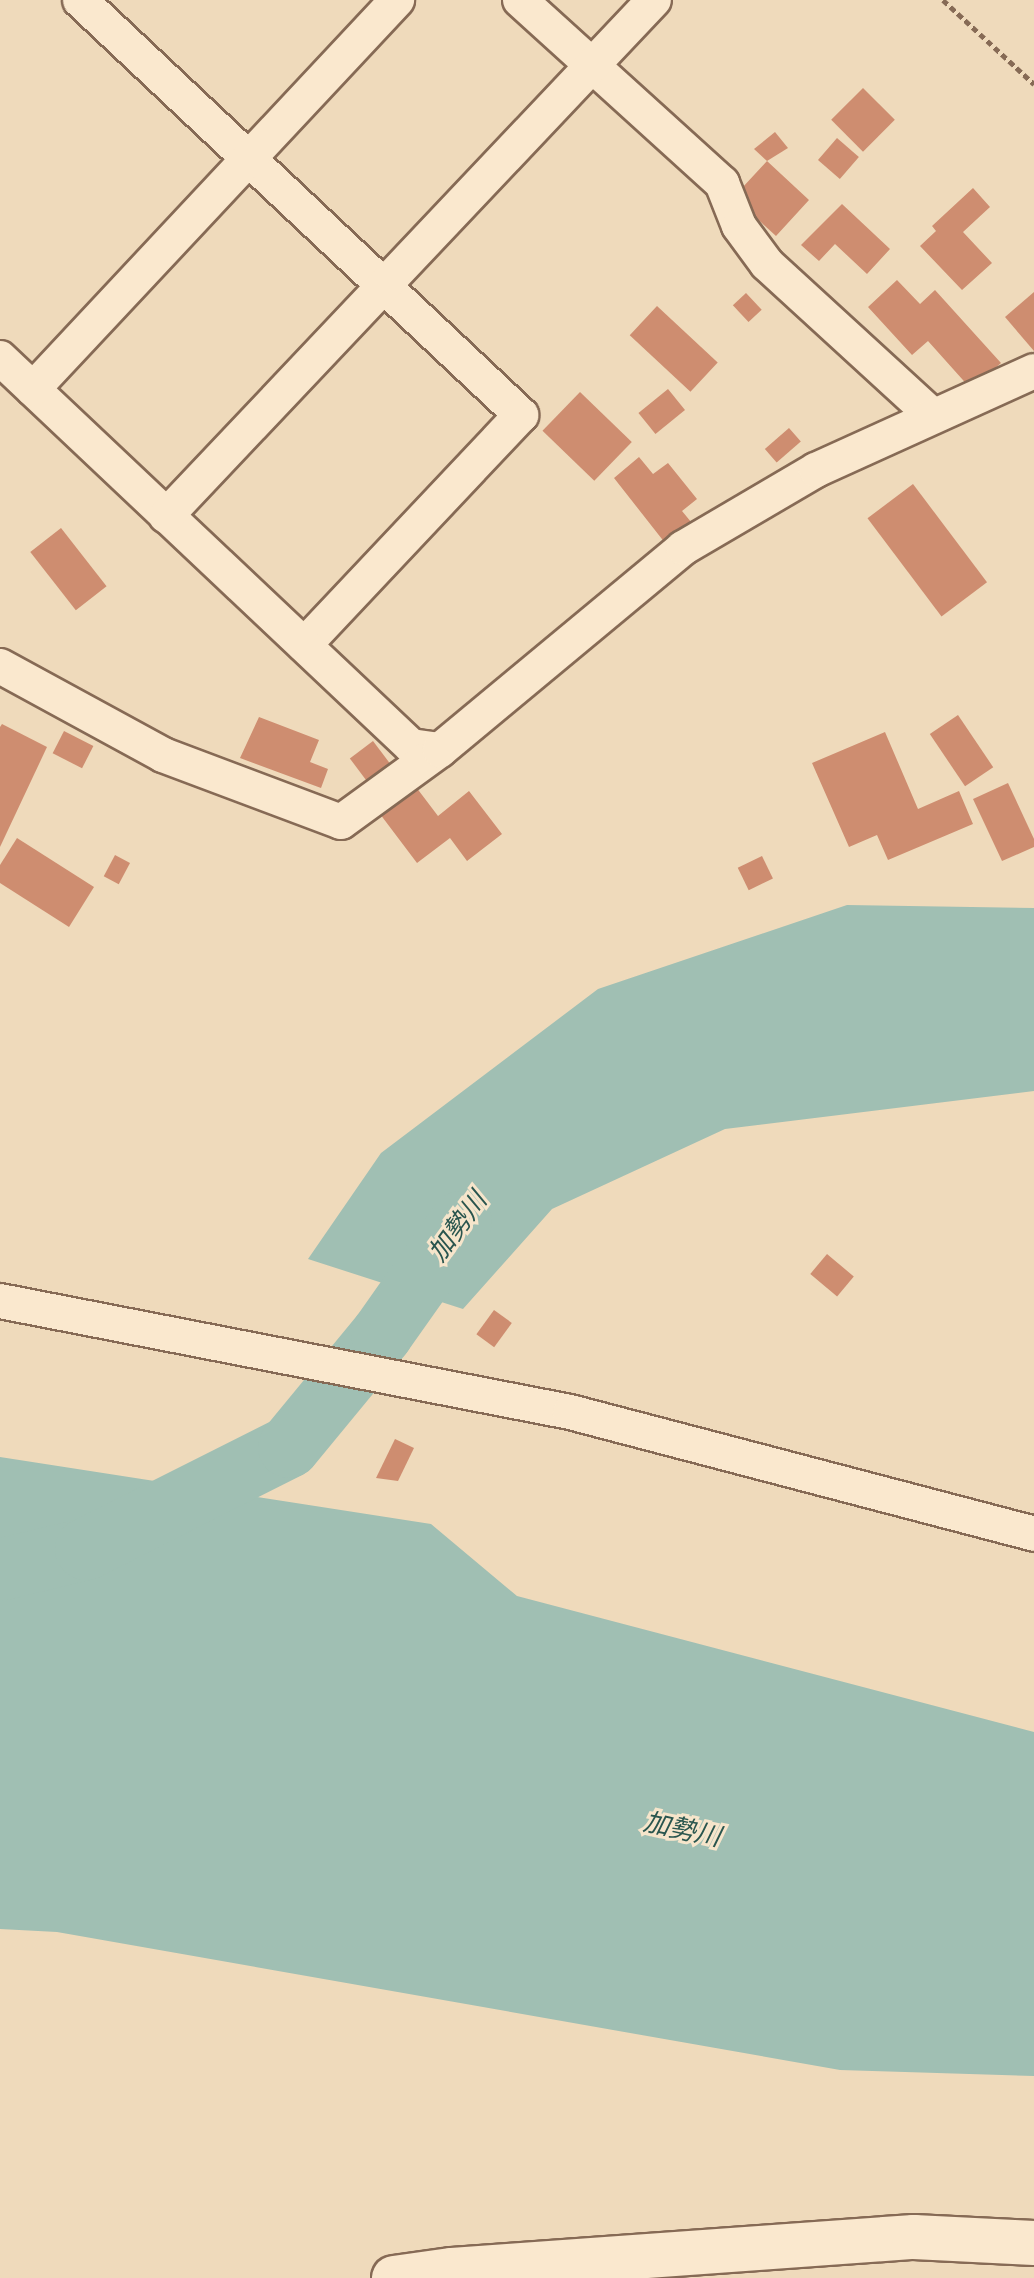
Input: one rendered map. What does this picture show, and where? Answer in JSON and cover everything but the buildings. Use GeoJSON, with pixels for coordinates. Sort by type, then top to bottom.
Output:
{"type":"FeatureCollection","features":[{"type":"Feature","properties":{"kind":"street"},"geometry":{"type":"LineString","coordinates":[[80,0],[521,415],[304,645]]}},
{"type":"Feature","properties":{"kind":"street"},"geometry":{"type":"LineString","coordinates":[[33,389],[397,0]]}},
{"type":"Feature","properties":{"kind":"street"},"geometry":{"type":"LineString","coordinates":[[520,0],[722,183],[739,226],[767,264],[932,415]]}},
{"type":"Feature","properties":{"kind":"street"},"geometry":{"type":"LineString","coordinates":[[166,516],[654,0]]}},
{"type":"Feature","properties":{"kind":"street"},"geometry":{"type":"LineString","coordinates":[[0,358],[411,746],[440,750]]}},
{"type":"Feature","properties":{"kind":"street"},"geometry":{"type":"LineString","coordinates":[[0,666],[163,755],[341,822],[440,750],[683,548],[816,470],[1034,371]]}},
{"type":"Feature","properties":{"kind":"street"},"geometry":{"type":"LineString","coordinates":[[0,1301],[570,1412],[1034,1534]]}},
{"type":"Feature","properties":{"kind":"street"},"geometry":{"type":"LineString","coordinates":[[394,2278],[452,2270],[914,2237],[1034,2243]]}},
{"type":"Feature","properties":{"kind":"path"},"geometry":{"type":"LineString","coordinates":[[943,0],[1034,84]]}},
{"type":"Feature","properties":{"kind":"water"},"geometry":{"type":"Polygon","coordinates":[[[847,905],[1034,908],[1034,1091],[725,1129],[552,1209],[463,1309],[308,1259],[381,1153],[598,989],[847,905]]]}},
{"type":"Feature","properties":{"kind":"water"},"geometry":{"type":"Polygon","coordinates":[[[0,1457],[431,1524],[517,1596],[1034,1732],[1034,2076],[840,2070],[57,1932],[0,1929],[0,1457]]]}},
{"type":"Feature","properties":{"kind":"waterway","name":"加勢川"},"geometry":{"type":"LineString","coordinates":[[0,1570],[86,1549],[289,1447],[382,1334],[461,1222]]}}]}
